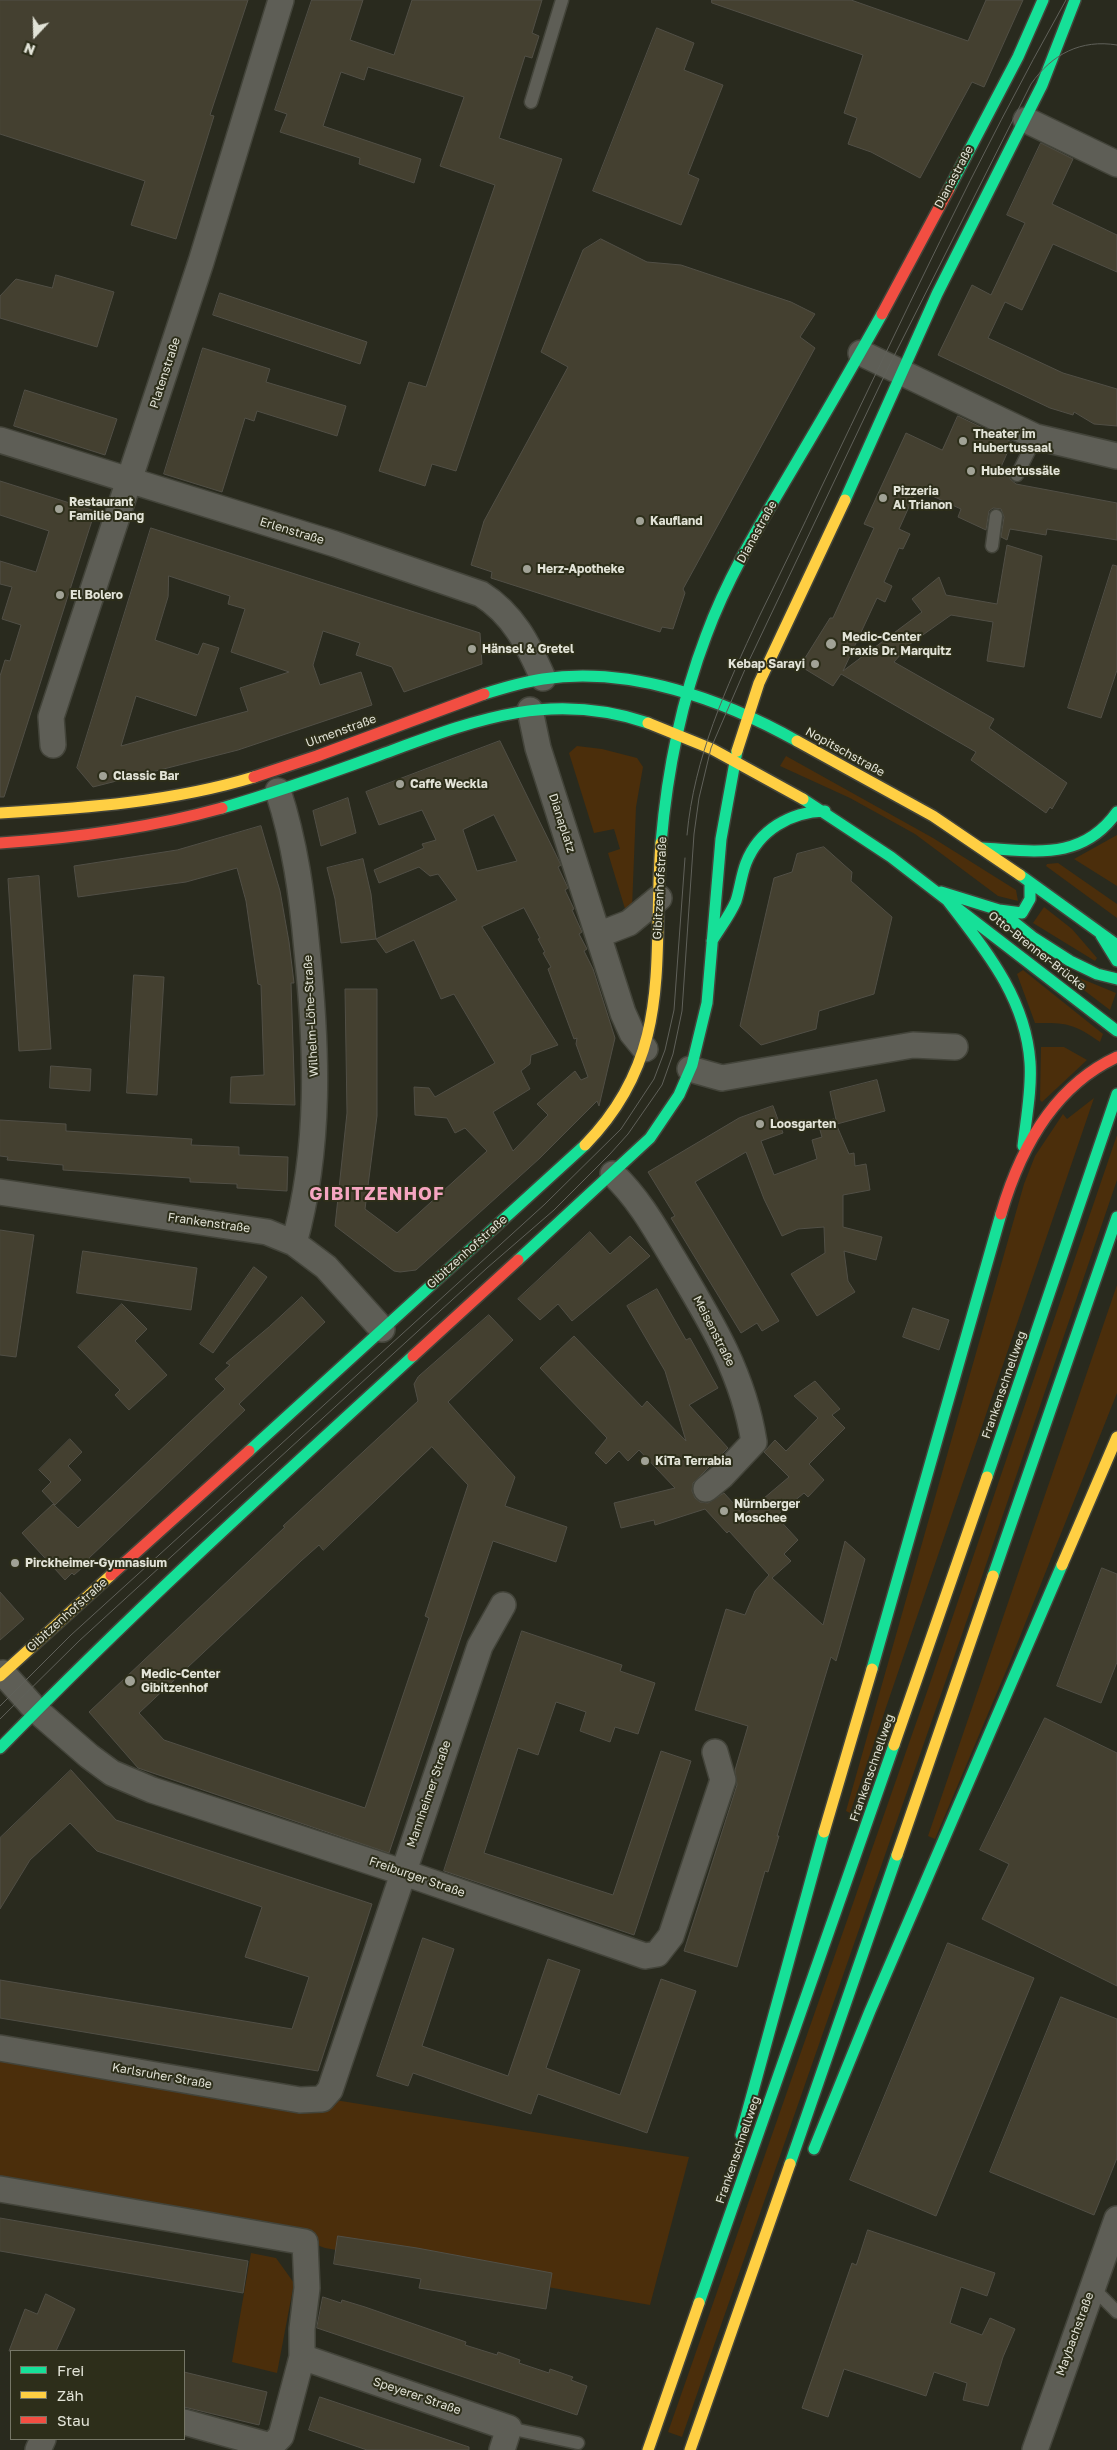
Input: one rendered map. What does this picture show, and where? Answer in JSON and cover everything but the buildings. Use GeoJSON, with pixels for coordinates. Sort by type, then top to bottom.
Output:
{"type":"FeatureCollection","features":[{"type":"Feature","properties":{"kind":"main road","name":"Dianastraße"},"geometry":{"type":"LineString","coordinates":[[688,695],[702,649],[727,588],[861,352],[1017,58],[1043,0]]}},
{"type":"Feature","properties":{"kind":"main road"},"geometry":{"type":"LineString","coordinates":[[0,1748],[36,1710],[229,1524],[614,1174],[662,1123],[690,1069],[706,1019],[721,831],[734,760],[747,715],[771,652],[788,624],[918,337],[964,240],[1049,73],[1075,0]]}},
{"type":"Feature","properties":{"kind":"main road","name":"Ulmenstraße"},"geometry":{"type":"LineString","coordinates":[[0,813],[123,804],[192,793],[252,777],[501,688],[543,678],[573,676],[612,678],[648,684],[688,695]]}},
{"type":"Feature","properties":{"kind":"main road","name":"Nopitschstraße"},"geometry":{"type":"LineString","coordinates":[[688,695],[747,715],[892,793],[982,848]]}},
{"type":"Feature","properties":{"kind":"main road","name":"Gibitzenhofstraße"},"geometry":{"type":"LineString","coordinates":[[2,1675],[573,1157],[597,1133],[625,1095],[638,1041],[654,995],[666,803],[678,734],[688,695]]}},
{"type":"Feature","properties":{"kind":"main road"},"geometry":{"type":"LineString","coordinates":[[0,843],[116,832],[214,809],[278,790],[470,722],[532,721],[567,708],[606,712],[678,734],[734,760],[825,811],[888,853],[940,892],[1001,972],[1020,1014],[1030,1062],[1028,1100],[1021,1157],[997,1225],[906,1557],[814,1864],[738,2148]]}},
{"type":"Feature","properties":{"kind":"main road"},"geometry":{"type":"LineString","coordinates":[[712,941],[737,898],[748,860],[764,836],[777,825],[797,813],[825,811]]}},
{"type":"Feature","properties":{"kind":"main road"},"geometry":{"type":"LineString","coordinates":[[982,848],[1055,850],[1068,848],[1090,840],[1108,824],[1117,812]]}},
{"type":"Feature","properties":{"kind":"main road"},"geometry":{"type":"LineString","coordinates":[[982,848],[1117,945]]}},
{"type":"Feature","properties":{"kind":"main road"},"geometry":{"type":"LineString","coordinates":[[940,892],[999,910],[1022,913],[1028,907],[1030,883]]}},
{"type":"Feature","properties":{"kind":"main road","name":"Otto-Brenner-Brücke"},"geometry":{"type":"LineString","coordinates":[[940,892],[1117,1031]]}},
{"type":"Feature","properties":{"kind":"main road"},"geometry":{"type":"LineString","coordinates":[[999,910],[1029,934],[1070,961],[1097,974],[1117,978]]}},
{"type":"Feature","properties":{"kind":"main road"},"geometry":{"type":"LineString","coordinates":[[1101,934],[1117,961]]}},
{"type":"Feature","properties":{"kind":"main road"},"geometry":{"type":"LineString","coordinates":[[1021,1157],[1052,1108],[1089,1072],[1117,1057]]}},
{"type":"Feature","properties":{"kind":"main road","name":"Frankenschnellweg"},"geometry":{"type":"LineString","coordinates":[[648,2450],[989,1472],[1117,1094]]}},
{"type":"Feature","properties":{"kind":"main road"},"geometry":{"type":"LineString","coordinates":[[690,2450],[1117,1217]]}},
{"type":"Feature","properties":{"kind":"main road"},"geometry":{"type":"LineString","coordinates":[[811,2156],[870,2011],[1117,1437]]}},
{"type":"Feature","properties":{"kind":"main road"},"geometry":{"type":"LineString","coordinates":[[692,2325],[730,2176]]}},
{"type":"Feature","properties":{"kind":"main road"},"geometry":{"type":"LineString","coordinates":[[736,2321],[781,2227]]}},
{"type":"Feature","properties":{"kind":"street","name":"Platenstraße"},"geometry":{"type":"LineString","coordinates":[[52,745],[51,717],[201,262],[280,0]]}},
{"type":"Feature","properties":{"kind":"street"},"geometry":{"type":"LineString","coordinates":[[1026,120],[1117,164]]}},
{"type":"Feature","properties":{"kind":"street"},"geometry":{"type":"LineString","coordinates":[[861,352],[1036,437],[1117,456]]}},
{"type":"Feature","properties":{"kind":"street","name":"Erlenstraße"},"geometry":{"type":"LineString","coordinates":[[0,440],[335,544],[481,594],[492,601],[514,622],[543,678]]}},
{"type":"Feature","properties":{"kind":"street","name":"Dianaplatz"},"geometry":{"type":"LineString","coordinates":[[532,721],[623,1013],[638,1041]]}},
{"type":"Feature","properties":{"kind":"street","name":"Wilhelm-Löhe-Straße"},"geometry":{"type":"LineString","coordinates":[[278,790],[292,833],[302,905],[314,1047],[313,1140],[301,1218],[294,1243]]}},
{"type":"Feature","properties":{"kind":"street"},"geometry":{"type":"LineString","coordinates":[[598,935],[629,923],[659,898]]}},
{"type":"Feature","properties":{"kind":"street"},"geometry":{"type":"LineString","coordinates":[[690,1069],[722,1078],[912,1045],[955,1047]]}},
{"type":"Feature","properties":{"kind":"street","name":"Meisenstraße"},"geometry":{"type":"LineString","coordinates":[[614,1174],[639,1201],[703,1308],[729,1356],[749,1414],[754,1442],[722,1476],[706,1489]]}},
{"type":"Feature","properties":{"kind":"street","name":"Frankenstraße"},"geometry":{"type":"LineString","coordinates":[[0,1192],[261,1230],[294,1243],[326,1267],[382,1329]]}},
{"type":"Feature","properties":{"kind":"street","name":"Mannheimer Straße"},"geometry":{"type":"LineString","coordinates":[[324,2098],[330,2090],[402,1872],[480,1646],[502,1605]]}},
{"type":"Feature","properties":{"kind":"street","name":"Freiburger Straße"},"geometry":{"type":"LineString","coordinates":[[2,1675],[36,1710],[88,1756],[112,1773],[152,1790],[402,1872],[645,1956],[657,1954],[671,1936],[723,1780],[715,1752]]}},
{"type":"Feature","properties":{"kind":"street","name":"Karlsruher Straße"},"geometry":{"type":"LineString","coordinates":[[0,2048],[300,2100],[324,2098]]}},
{"type":"Feature","properties":{"kind":"street"},"geometry":{"type":"LineString","coordinates":[[0,2189],[305,2242],[307,2288],[302,2329],[302,2357],[281,2436],[272,2448],[185,2422]]}},
{"type":"Feature","properties":{"kind":"street","name":"Maybachstraße"},"geometry":{"type":"LineString","coordinates":[[1035,2450],[1117,2219]]}},
{"type":"Feature","properties":{"kind":"street","name":"Speyerer Straße"},"geometry":{"type":"LineString","coordinates":[[302,2357],[506,2439]]}},
{"type":"Feature","properties":{"kind":"lane"},"geometry":{"type":"LineString","coordinates":[[531,102],[562,0]]}},
{"type":"Feature","properties":{"kind":"lane"},"geometry":{"type":"LineString","coordinates":[[1018,475],[1036,437]]}},
{"type":"Feature","properties":{"kind":"lane"},"geometry":{"type":"LineString","coordinates":[[992,546],[996,516]]}},
{"type":"Feature","properties":{"kind":"lane"},"geometry":{"type":"LineString","coordinates":[[1092,2287],[1117,2312]]}},
{"type":"Feature","properties":{"kind":"lane"},"geometry":{"type":"LineString","coordinates":[[506,2439],[578,2443]]}},
{"type":"Feature","properties":{"kind":"shaded area"},"geometry":{"type":"Polygon","coordinates":[[[577,746],[602,749],[637,758],[643,767],[636,807],[632,908],[626,912],[608,853],[620,849],[614,829],[594,833],[569,753],[577,746]]]}},
{"type":"Feature","properties":{"kind":"shaded area"},"geometry":{"type":"Polygon","coordinates":[[[786,756],[933,838],[1016,890],[1018,901],[998,896],[915,834],[850,798],[780,766],[786,756]]]}},
{"type":"Feature","properties":{"kind":"shaded area"},"geometry":{"type":"Polygon","coordinates":[[[1117,835],[1117,886],[1074,859],[1117,835]]]}},
{"type":"Feature","properties":{"kind":"shaded area"},"geometry":{"type":"Polygon","coordinates":[[[1058,863],[1117,904],[1117,918],[1046,866],[1047,864],[1058,863]]]}},
{"type":"Feature","properties":{"kind":"shaded area"},"geometry":{"type":"Polygon","coordinates":[[[1044,907],[1072,929],[1097,958],[1095,961],[1033,923],[1044,907]]]}},
{"type":"Feature","properties":{"kind":"shaded area"},"geometry":{"type":"Polygon","coordinates":[[[1023,970],[1103,1034],[1100,1042],[1069,1025],[1035,1023],[1017,974],[1023,970]]]}},
{"type":"Feature","properties":{"kind":"shaded area"},"geometry":{"type":"Polygon","coordinates":[[[1070,974],[1116,993],[1110,1010],[1068,978],[1070,974]]]}},
{"type":"Feature","properties":{"kind":"shaded area"},"geometry":{"type":"Polygon","coordinates":[[[1041,1047],[1064,1047],[1087,1060],[1042,1102],[1040,1100],[1041,1047]]]}},
{"type":"Feature","properties":{"kind":"shaded area"},"geometry":{"type":"Polygon","coordinates":[[[1094,1098],[850,1813],[846,1811],[1024,1184],[1035,1156],[1063,1114],[1067,1119],[1094,1098]]]}},
{"type":"Feature","properties":{"kind":"shaded area"},"geometry":{"type":"Polygon","coordinates":[[[1117,1135],[1117,1180],[976,1594],[682,2437],[668,2432],[929,1686],[1117,1135]]]}},
{"type":"Feature","properties":{"kind":"shaded area"},"geometry":{"type":"Polygon","coordinates":[[[1117,1285],[1117,1393],[1009,1664],[935,1839],[928,1836],[1117,1285]]]}},
{"type":"Feature","properties":{"kind":"shaded area"},"geometry":{"type":"Polygon","coordinates":[[[0,2052],[335,2100],[689,2157],[650,2305],[325,2248],[314,2244],[0,2182],[0,2052]]]}},
{"type":"Feature","properties":{"kind":"shaded area"},"geometry":{"type":"Polygon","coordinates":[[[251,2253],[276,2258],[294,2283],[277,2373],[232,2362],[251,2253]]]}},
{"type":"Feature","properties":{"kind":"tram line"},"geometry":{"type":"LineString","coordinates":[[687,835],[691,806],[704,750],[713,723],[759,617],[940,242],[1001,120],[1066,0]]}},
{"type":"Feature","properties":{"kind":"tram line"},"geometry":{"type":"LineString","coordinates":[[0,1719],[79,1641],[487,1268],[554,1210],[628,1134],[662,1085],[673,1054],[682,1011],[694,834],[699,798],[711,748],[746,667],[889,366],[1031,84],[1048,64],[1068,51],[1091,44],[1117,45]]}},
{"type":"Feature","properties":{"kind":"tram line"},"geometry":{"type":"LineString","coordinates":[[0,1706],[71,1635],[545,1204],[621,1129],[654,1079],[665,1050],[674,1010],[685,858]]}},
{"type":"Feature","properties":{"kind":"traffic: fast"},"geometry":{"type":"LineString","coordinates":[[949,189],[1018,57],[1043,0]]}},
{"type":"Feature","properties":{"kind":"traffic: fast"},"geometry":{"type":"LineString","coordinates":[[845,500],[937,294],[1042,85],[1075,0]]}},
{"type":"Feature","properties":{"kind":"traffic: fast"},"geometry":{"type":"LineString","coordinates":[[661,843],[671,764],[682,712],[697,661],[715,613],[748,545],[882,314]]}},
{"type":"Feature","properties":{"kind":"traffic: fast"},"geometry":{"type":"LineString","coordinates":[[484,694],[513,685],[543,679],[576,676],[609,677],[674,689],[707,699],[797,741]]}},
{"type":"Feature","properties":{"kind":"traffic: fast"},"geometry":{"type":"LineString","coordinates":[[222,808],[299,784],[444,732],[510,714],[542,710],[576,709],[611,713],[648,723]]}},
{"type":"Feature","properties":{"kind":"traffic: fast"},"geometry":{"type":"LineString","coordinates":[[518,1260],[650,1138],[679,1095],[692,1065],[707,1003],[721,839],[737,751]]}},
{"type":"Feature","properties":{"kind":"traffic: fast"},"geometry":{"type":"LineString","coordinates":[[803,799],[891,857],[1117,1031]]}},
{"type":"Feature","properties":{"kind":"traffic: fast"},"geometry":{"type":"LineString","coordinates":[[712,941],[734,906],[746,863],[759,841],[767,832],[788,819],[812,812],[825,811]]}},
{"type":"Feature","properties":{"kind":"traffic: fast"},"geometry":{"type":"LineString","coordinates":[[982,848],[1039,851],[1073,846],[1089,839],[1103,828],[1117,812]]}},
{"type":"Feature","properties":{"kind":"traffic: fast"},"geometry":{"type":"LineString","coordinates":[[1020,875],[1117,945]]}},
{"type":"Feature","properties":{"kind":"traffic: fast"},"geometry":{"type":"LineString","coordinates":[[999,910],[1022,913],[1030,899],[1030,883]]}},
{"type":"Feature","properties":{"kind":"traffic: fast"},"geometry":{"type":"LineString","coordinates":[[941,892],[985,950],[1010,992],[1019,1014],[1026,1037],[1030,1062],[1029,1093],[1023,1146]]}},
{"type":"Feature","properties":{"kind":"traffic: fast"},"geometry":{"type":"LineString","coordinates":[[941,892],[999,910],[1034,938],[1070,961],[1097,974],[1117,979]]}},
{"type":"Feature","properties":{"kind":"traffic: fast"},"geometry":{"type":"LineString","coordinates":[[1101,935],[1117,961]]}},
{"type":"Feature","properties":{"kind":"traffic: fast"},"geometry":{"type":"LineString","coordinates":[[987,1477],[1117,1094]]}},
{"type":"Feature","properties":{"kind":"traffic: fast"},"geometry":{"type":"LineString","coordinates":[[249,1451],[585,1145]]}},
{"type":"Feature","properties":{"kind":"traffic: fast"},"geometry":{"type":"LineString","coordinates":[[872,1669],[1001,1214]]}},
{"type":"Feature","properties":{"kind":"traffic: fast"},"geometry":{"type":"LineString","coordinates":[[993,1576],[1117,1217]]}},
{"type":"Feature","properties":{"kind":"traffic: fast"},"geometry":{"type":"LineString","coordinates":[[0,1748],[152,1598],[413,1356]]}},
{"type":"Feature","properties":{"kind":"traffic: fast"},"geometry":{"type":"LineString","coordinates":[[814,2149],[870,2011],[1062,1565]]}},
{"type":"Feature","properties":{"kind":"traffic: fast"},"geometry":{"type":"LineString","coordinates":[[699,2303],[894,1745]]}},
{"type":"Feature","properties":{"kind":"traffic: fast"},"geometry":{"type":"LineString","coordinates":[[741,2135],[824,1832]]}},
{"type":"Feature","properties":{"kind":"traffic: fast"},"geometry":{"type":"LineString","coordinates":[[790,2164],[897,1855]]}},
{"type":"Feature","properties":{"kind":"traffic: slow"},"geometry":{"type":"LineString","coordinates":[[737,751],[759,683],[845,500]]}},
{"type":"Feature","properties":{"kind":"traffic: slow"},"geometry":{"type":"LineString","coordinates":[[648,723],[712,749],[803,799]]}},
{"type":"Feature","properties":{"kind":"traffic: slow"},"geometry":{"type":"LineString","coordinates":[[797,741],[933,816],[1020,875]]}},
{"type":"Feature","properties":{"kind":"traffic: slow"},"geometry":{"type":"LineString","coordinates":[[0,813],[64,809],[160,798],[223,786],[254,777]]}},
{"type":"Feature","properties":{"kind":"traffic: slow"},"geometry":{"type":"LineString","coordinates":[[585,1145],[614,1110],[634,1075],[646,1040],[653,1003],[657,965],[661,843]]}},
{"type":"Feature","properties":{"kind":"traffic: slow"},"geometry":{"type":"LineString","coordinates":[[1062,1565],[1117,1437]]}},
{"type":"Feature","properties":{"kind":"traffic: slow"},"geometry":{"type":"LineString","coordinates":[[894,1745],[987,1477]]}},
{"type":"Feature","properties":{"kind":"traffic: slow"},"geometry":{"type":"LineString","coordinates":[[0,1676],[111,1575]]}},
{"type":"Feature","properties":{"kind":"traffic: slow"},"geometry":{"type":"LineString","coordinates":[[897,1855],[993,1576]]}},
{"type":"Feature","properties":{"kind":"traffic: slow"},"geometry":{"type":"LineString","coordinates":[[824,1832],[872,1669]]}},
{"type":"Feature","properties":{"kind":"traffic: slow"},"geometry":{"type":"LineString","coordinates":[[690,2450],[790,2164]]}},
{"type":"Feature","properties":{"kind":"traffic: slow"},"geometry":{"type":"LineString","coordinates":[[648,2450],[699,2303]]}},
{"type":"Feature","properties":{"kind":"traffic: jam"},"geometry":{"type":"LineString","coordinates":[[882,314],[949,189]]}},
{"type":"Feature","properties":{"kind":"traffic: jam"},"geometry":{"type":"LineString","coordinates":[[254,777],[317,756],[484,694]]}},
{"type":"Feature","properties":{"kind":"traffic: jam"},"geometry":{"type":"LineString","coordinates":[[0,843],[140,827],[222,808]]}},
{"type":"Feature","properties":{"kind":"traffic: jam"},"geometry":{"type":"LineString","coordinates":[[1001,1214],[1018,1166],[1029,1143],[1043,1122],[1058,1102],[1075,1085],[1095,1069],[1117,1057]]}},
{"type":"Feature","properties":{"kind":"traffic: jam"},"geometry":{"type":"LineString","coordinates":[[413,1356],[518,1260]]}},
{"type":"Feature","properties":{"kind":"traffic: jam"},"geometry":{"type":"LineString","coordinates":[[111,1575],[249,1451]]}},
{"type":"Feature","properties":{"kind":"place","name":"Theater im Hubertussaal"},"geometry":{"type":"Point","coordinates":[963,441]}},
{"type":"Feature","properties":{"kind":"place","name":"Hubertussäle"},"geometry":{"type":"Point","coordinates":[971,471]}},
{"type":"Feature","properties":{"kind":"place","name":"Pizzeria Al Trianon"},"geometry":{"type":"Point","coordinates":[883,498]}},
{"type":"Feature","properties":{"kind":"place","name":"Restaurant Familie Dang"},"geometry":{"type":"Point","coordinates":[59,509]}},
{"type":"Feature","properties":{"kind":"place","name":"Kaufland"},"geometry":{"type":"Point","coordinates":[640,521]}},
{"type":"Feature","properties":{"kind":"place","name":"Herz-Apotheke"},"geometry":{"type":"Point","coordinates":[527,569]}},
{"type":"Feature","properties":{"kind":"place","name":"El Bolero"},"geometry":{"type":"Point","coordinates":[60,595]}},
{"type":"Feature","properties":{"kind":"place","name":"Medic-Center Praxis Dr. Marquitz"},"geometry":{"type":"Point","coordinates":[831,644]}},
{"type":"Feature","properties":{"kind":"place","name":"Hänsel & Gretel"},"geometry":{"type":"Point","coordinates":[472,649]}},
{"type":"Feature","properties":{"kind":"place","name":"Kebap Sarayi"},"geometry":{"type":"Point","coordinates":[815,664]}},
{"type":"Feature","properties":{"kind":"place","name":"Classic Bar"},"geometry":{"type":"Point","coordinates":[103,776]}},
{"type":"Feature","properties":{"kind":"place","name":"Caffe Weckla"},"geometry":{"type":"Point","coordinates":[400,784]}},
{"type":"Feature","properties":{"kind":"place","name":"Loosgarten"},"geometry":{"type":"Point","coordinates":[760,1124]}},
{"type":"Feature","properties":{"kind":"place","name":"KiTa Terrabia"},"geometry":{"type":"Point","coordinates":[645,1461]}},
{"type":"Feature","properties":{"kind":"place","name":"Nürnberger Moschee"},"geometry":{"type":"Point","coordinates":[724,1511]}},
{"type":"Feature","properties":{"kind":"place","name":"Pirckheimer-Gymnasium"},"geometry":{"type":"Point","coordinates":[15,1563]}},
{"type":"Feature","properties":{"kind":"place","name":"Medic-Center Gibitzenhof"},"geometry":{"type":"Point","coordinates":[130,1681]}},
{"type":"Feature","properties":{"kind":"district","name":"GIBITZENHOF"},"geometry":{"type":"Point","coordinates":[377,1194]}}]}
